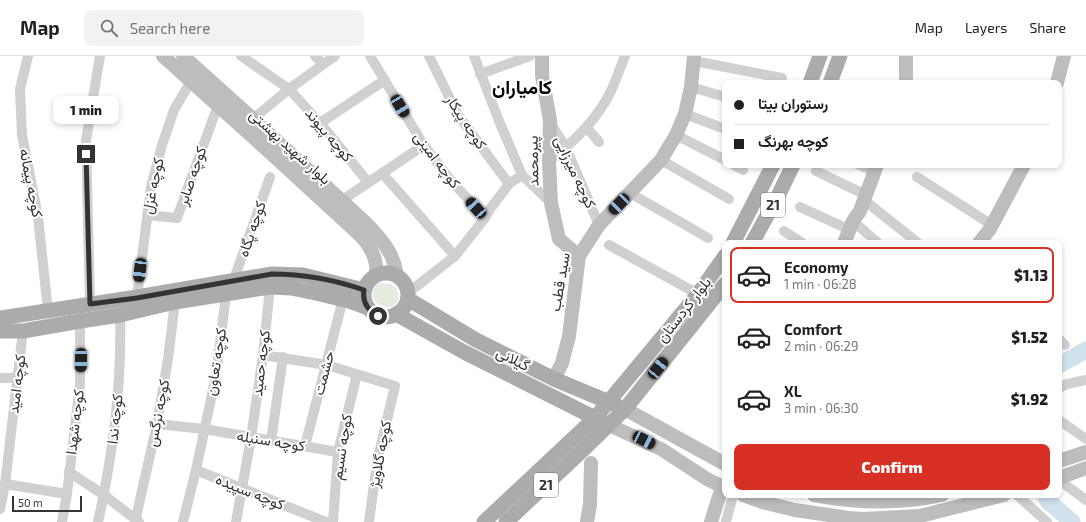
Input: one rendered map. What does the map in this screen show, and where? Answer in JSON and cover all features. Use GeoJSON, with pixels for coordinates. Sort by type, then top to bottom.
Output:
{"type":"FeatureCollection","features":[{"type":"Feature","properties":{"kind":"main road","name":"بلوار شهید بهشتی"},"geometry":{"type":"LineString","coordinates":[[162,56],[218,105],[361,236],[369,246],[374,258],[377,266],[376,275]]}},
{"type":"Feature","properties":{"kind":"main road","name":"پیرمحمد"},"geometry":{"type":"LineString","coordinates":[[542,56],[542,76],[550,120],[549,161],[551,203],[559,239],[579,256]]}},
{"type":"Feature","properties":{"kind":"main road"},"geometry":{"type":"LineString","coordinates":[[811,80],[820,56]]}},
{"type":"Feature","properties":{"kind":"main road"},"geometry":{"type":"LineString","coordinates":[[831,80],[840,56]]}},
{"type":"Feature","properties":{"kind":"main road"},"geometry":{"type":"LineString","coordinates":[[906,56],[906,80]]}},
{"type":"Feature","properties":{"kind":"main road"},"geometry":{"type":"LineString","coordinates":[[1058,80],[1064,56]]}},
{"type":"Feature","properties":{"kind":"main road","name":"بلوار شهید بهشتی"},"geometry":{"type":"LineString","coordinates":[[188,58],[369,226],[385,245],[395,262],[397,276]]}},
{"type":"Feature","properties":{"kind":"main road","name":"سید قطب"},"geometry":{"type":"LineString","coordinates":[[554,380],[562,363],[569,336],[579,256],[599,225],[662,160],[676,135],[685,114],[691,87],[694,58]]}},
{"type":"Feature","properties":{"kind":"main road"},"geometry":{"type":"LineString","coordinates":[[735,240],[771,168]]}},
{"type":"Feature","properties":{"kind":"main road","name":"21"},"geometry":{"type":"LineString","coordinates":[[754,240],[792,168]]}},
{"type":"Feature","properties":{"kind":"main road"},"geometry":{"type":"LineString","coordinates":[[845,240],[860,211],[876,168]]}},
{"type":"Feature","properties":{"kind":"main road"},"geometry":{"type":"LineString","coordinates":[[981,240],[992,225],[1022,168]]}},
{"type":"Feature","properties":{"kind":"main road","name":"بلوار کردستان"},"geometry":{"type":"LineString","coordinates":[[484,522],[595,418],[698,294],[722,260]]}},
{"type":"Feature","properties":{"kind":"main road"},"geometry":{"type":"LineString","coordinates":[[387,273],[397,276],[405,284],[408,296],[404,308],[390,317],[381,317],[368,308],[364,299],[364,290],[368,281],[376,275],[387,273]]}},
{"type":"Feature","properties":{"kind":"main road"},"geometry":{"type":"LineString","coordinates":[[0,318],[137,298],[272,274],[303,276],[364,290]]}},
{"type":"Feature","properties":{"kind":"main road"},"geometry":{"type":"LineString","coordinates":[[0,331],[23,331],[120,315],[175,302],[270,287],[291,288],[316,292],[343,299],[368,308]]}},
{"type":"Feature","properties":{"kind":"main road","name":"بلوار کردستان"},"geometry":{"type":"LineString","coordinates":[[624,409],[722,288]]}},
{"type":"Feature","properties":{"kind":"main road","name":"گیلانی"},"geometry":{"type":"LineString","coordinates":[[408,296],[476,340],[554,380],[624,409]]}},
{"type":"Feature","properties":{"kind":"main road","name":"گیلانی"},"geometry":{"type":"LineString","coordinates":[[396,314],[464,352],[609,425]]}},
{"type":"Feature","properties":{"kind":"main road"},"geometry":{"type":"LineString","coordinates":[[624,409],[722,462]]}},
{"type":"Feature","properties":{"kind":"main road","name":"21"},"geometry":{"type":"LineString","coordinates":[[506,522],[624,409]]}},
{"type":"Feature","properties":{"kind":"main road"},"geometry":{"type":"LineString","coordinates":[[609,425],[662,449],[722,487]]}},
{"type":"Feature","properties":{"kind":"main road"},"geometry":{"type":"LineString","coordinates":[[1062,460],[1086,452]]}},
{"type":"Feature","properties":{"kind":"main road"},"geometry":{"type":"LineString","coordinates":[[587,522],[590,504],[591,463]]}},
{"type":"Feature","properties":{"kind":"main road"},"geometry":{"type":"LineString","coordinates":[[1062,478],[1086,468]]}},
{"type":"Feature","properties":{"kind":"main road"},"geometry":{"type":"LineString","coordinates":[[711,522],[723,498]]}},
{"type":"Feature","properties":{"kind":"main road"},"geometry":{"type":"LineString","coordinates":[[751,498],[795,510],[863,520],[920,516],[992,498]]}},
{"type":"Feature","properties":{"kind":"main road"},"geometry":{"type":"LineString","coordinates":[[840,498],[867,501],[895,501],[927,498]]}},
{"type":"Feature","properties":{"kind":"street","name":"کوچه پیمانه"},"geometry":{"type":"LineString","coordinates":[[28,56],[20,88],[22,135],[38,217],[48,311]]}},
{"type":"Feature","properties":{"kind":"street"},"geometry":{"type":"LineString","coordinates":[[90,304],[86,140],[100,56]]}},
{"type":"Feature","properties":{"kind":"street","name":"کوچه پیوند"},"geometry":{"type":"LineString","coordinates":[[241,56],[289,89],[320,123],[368,182]]}},
{"type":"Feature","properties":{"kind":"street"},"geometry":{"type":"LineString","coordinates":[[316,56],[323,64]]}},
{"type":"Feature","properties":{"kind":"street"},"geometry":{"type":"LineString","coordinates":[[253,119],[289,89],[335,56]]}},
{"type":"Feature","properties":{"kind":"street","name":"کوچه امینی"},"geometry":{"type":"LineString","coordinates":[[370,56],[423,144],[448,177],[485,218]]}},
{"type":"Feature","properties":{"kind":"street","name":"کوچه پیکار"},"geometry":{"type":"LineString","coordinates":[[429,56],[458,115],[509,184]]}},
{"type":"Feature","properties":{"kind":"street"},"geometry":{"type":"LineString","coordinates":[[474,56],[522,175],[551,203]]}},
{"type":"Feature","properties":{"kind":"street"},"geometry":{"type":"LineString","coordinates":[[480,74],[530,56]]}},
{"type":"Feature","properties":{"kind":"street"},"geometry":{"type":"LineString","coordinates":[[549,161],[566,148],[587,128],[611,91],[625,56]]}},
{"type":"Feature","properties":{"kind":"street"},"geometry":{"type":"LineString","coordinates":[[694,58],[782,78]]}},
{"type":"Feature","properties":{"kind":"street"},"geometry":{"type":"LineString","coordinates":[[320,123],[385,80]]}},
{"type":"Feature","properties":{"kind":"street","name":"کوچه غزل"},"geometry":{"type":"LineString","coordinates":[[137,298],[151,187],[162,145],[174,110],[191,81]]}},
{"type":"Feature","properties":{"kind":"street"},"geometry":{"type":"LineString","coordinates":[[691,87],[722,96]]}},
{"type":"Feature","properties":{"kind":"street","name":"کوچه صابر"},"geometry":{"type":"LineString","coordinates":[[147,215],[177,218],[218,105]]}},
{"type":"Feature","properties":{"kind":"street"},"geometry":{"type":"LineString","coordinates":[[685,114],[722,129]]}},
{"type":"Feature","properties":{"kind":"street","name":"کوچه میرزایی"},"geometry":{"type":"LineString","coordinates":[[550,120],[566,148],[599,225]]}},
{"type":"Feature","properties":{"kind":"street"},"geometry":{"type":"LineString","coordinates":[[587,128],[599,142]]}},
{"type":"Feature","properties":{"kind":"street"},"geometry":{"type":"LineString","coordinates":[[676,135],[722,158]]}},
{"type":"Feature","properties":{"kind":"street"},"geometry":{"type":"LineString","coordinates":[[341,201],[418,149]]}},
{"type":"Feature","properties":{"kind":"street"},"geometry":{"type":"LineString","coordinates":[[662,160],[729,199]]}},
{"type":"Feature","properties":{"kind":"street"},"geometry":{"type":"LineString","coordinates":[[816,171],[865,197],[915,240]]}},
{"type":"Feature","properties":{"kind":"street"},"geometry":{"type":"LineString","coordinates":[[382,173],[455,256]]}},
{"type":"Feature","properties":{"kind":"street"},"geometry":{"type":"LineString","coordinates":[[408,296],[455,256],[485,218],[509,184],[522,175]]}},
{"type":"Feature","properties":{"kind":"street","name":"کوچه پگاه"},"geometry":{"type":"LineString","coordinates":[[233,282],[270,177]]}},
{"type":"Feature","properties":{"kind":"street"},"geometry":{"type":"LineString","coordinates":[[917,177],[992,225]]}},
{"type":"Feature","properties":{"kind":"street"},"geometry":{"type":"LineString","coordinates":[[630,193],[708,238]]}},
{"type":"Feature","properties":{"kind":"street"},"geometry":{"type":"LineString","coordinates":[[800,206],[852,226],[873,240]]}},
{"type":"Feature","properties":{"kind":"street"},"geometry":{"type":"LineString","coordinates":[[784,231],[798,240]]}},
{"type":"Feature","properties":{"kind":"street"},"geometry":{"type":"LineString","coordinates":[[609,245],[698,294]]}},
{"type":"Feature","properties":{"kind":"street","name":"کوچه حمید"},"geometry":{"type":"LineString","coordinates":[[236,522],[251,438],[263,354],[270,287]]}},
{"type":"Feature","properties":{"kind":"street","name":"کوچه تعاون"},"geometry":{"type":"LineString","coordinates":[[183,522],[196,470],[216,375],[226,295]]}},
{"type":"Feature","properties":{"kind":"street","name":"حشمت"},"geometry":{"type":"LineString","coordinates":[[305,446],[343,299]]}},
{"type":"Feature","properties":{"kind":"street","name":"کوچه نرگس"},"geometry":{"type":"LineString","coordinates":[[136,521],[157,424],[168,359],[175,302]]}},
{"type":"Feature","properties":{"kind":"street","name":"کوچه ندا"},"geometry":{"type":"LineString","coordinates":[[98,522],[113,438],[121,351],[120,315]]}},
{"type":"Feature","properties":{"kind":"street","name":"کوچه شهدا"},"geometry":{"type":"LineString","coordinates":[[62,522],[80,385],[80,321]]}},
{"type":"Feature","properties":{"kind":"street","name":"کوچه امید"},"geometry":{"type":"LineString","coordinates":[[0,509],[5,484],[23,331]]}},
{"type":"Feature","properties":{"kind":"street"},"geometry":{"type":"LineString","coordinates":[[263,354],[327,365],[357,374]]}},
{"type":"Feature","properties":{"kind":"street"},"geometry":{"type":"LineString","coordinates":[[271,441],[283,357]]}},
{"type":"Feature","properties":{"kind":"street","name":"کوچه گلاویژ"},"geometry":{"type":"LineString","coordinates":[[357,374],[394,386],[377,462],[369,522]]}},
{"type":"Feature","properties":{"kind":"street","name":"کوچه نسیم"},"geometry":{"type":"LineString","coordinates":[[333,522],[338,452],[357,374]]}},
{"type":"Feature","properties":{"kind":"street"},"geometry":{"type":"LineString","coordinates":[[0,378],[18,378]]}},
{"type":"Feature","properties":{"kind":"street"},"geometry":{"type":"LineString","coordinates":[[1062,386],[1086,380]]}},
{"type":"Feature","properties":{"kind":"street"},"geometry":{"type":"LineString","coordinates":[[1062,422],[1086,439]]}},
{"type":"Feature","properties":{"kind":"street","name":"کوچه سنبله"},"geometry":{"type":"LineString","coordinates":[[157,424],[204,429],[338,452]]}},
{"type":"Feature","properties":{"kind":"street","name":"کوچه سپیده"},"geometry":{"type":"LineString","coordinates":[[196,470],[326,522]]}},
{"type":"Feature","properties":{"kind":"street"},"geometry":{"type":"LineString","coordinates":[[69,472],[104,495],[136,521]]}},
{"type":"Feature","properties":{"kind":"street"},"geometry":{"type":"LineString","coordinates":[[1062,481],[1086,500]]}},
{"type":"Feature","properties":{"kind":"street"},"geometry":{"type":"LineString","coordinates":[[5,484],[66,494]]}},
{"type":"Feature","properties":{"kind":"street"},"geometry":{"type":"LineString","coordinates":[[726,522],[727,498]]}},
{"type":"Feature","properties":{"kind":"street"},"geometry":{"type":"LineString","coordinates":[[1020,498],[1047,522]]}},
{"type":"Feature","properties":{"kind":"shaded area"},"geometry":{"type":"Polygon","coordinates":[[[381,283],[391,284],[397,289],[399,297],[397,303],[393,306],[381,306],[376,303],[373,297],[373,289],[376,285],[381,283]]]}},
{"type":"Feature","properties":{"kind":"waterway"},"geometry":{"type":"LineString","coordinates":[[1062,363],[1086,350]]}},
{"type":"Feature","properties":{"kind":"waterway"},"geometry":{"type":"LineString","coordinates":[[1046,498],[1072,522]]}},
{"type":"Feature","properties":{"kind":"district","name":"کامیاران"},"geometry":{"type":"Point","coordinates":[522,87]}},
{"type":"Feature","properties":{"kind":"route"},"geometry":{"type":"LineString","coordinates":[[86,154],[90,304],[137,298],[272,274],[287,274],[303,276],[364,290],[363,296],[366,305],[378,316]]}}]}
